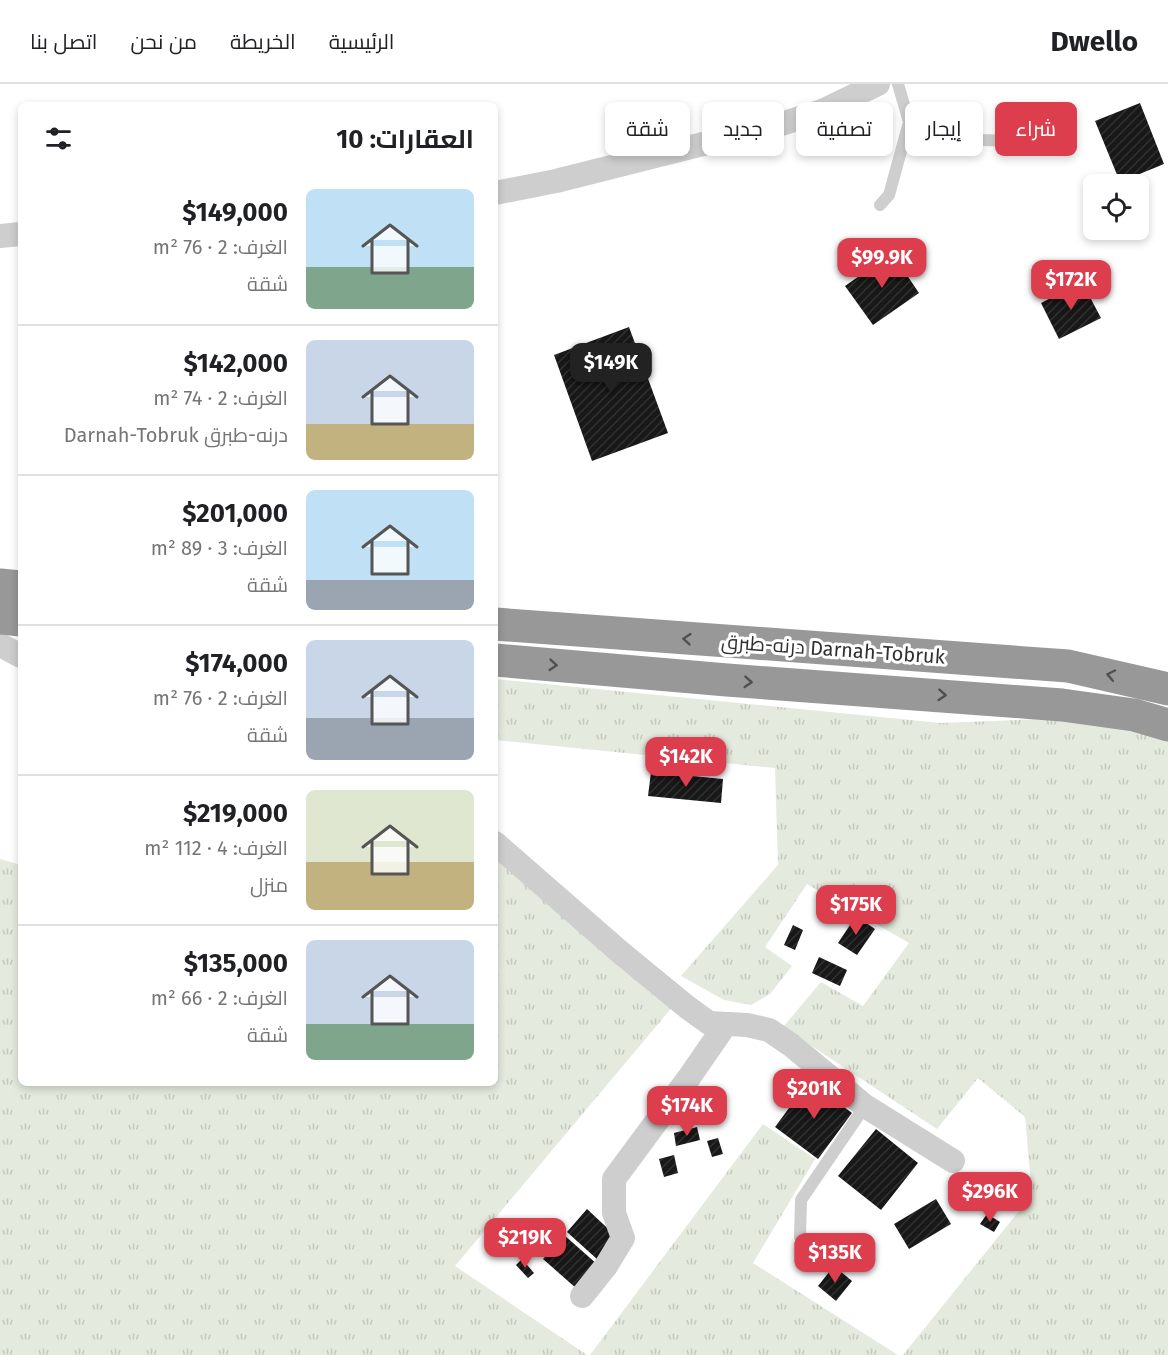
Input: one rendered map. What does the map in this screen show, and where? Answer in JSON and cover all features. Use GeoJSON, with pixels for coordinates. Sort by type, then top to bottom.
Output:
{"type":"FeatureCollection","features":[{"type":"Feature","properties":{"kind":"highway"},"geometry":{"type":"LineString","coordinates":[[0,585],[18,587]]}},
{"type":"Feature","properties":{"kind":"highway"},"geometry":{"type":"LineString","coordinates":[[0,618],[18,620]]}},
{"type":"Feature","properties":{"kind":"highway","name":"درنه-طبرق Darnah-Tobruk"},"geometry":{"type":"LineString","coordinates":[[498,624],[1068,666],[1168,689]]}},
{"type":"Feature","properties":{"kind":"highway","name":"درنه-طبرق Darnah-Tobruk"},"geometry":{"type":"LineString","coordinates":[[498,660],[1062,705],[1134,715],[1168,725]]}},
{"type":"Feature","properties":{"kind":"street"},"geometry":{"type":"LineString","coordinates":[[498,192],[556,181],[778,125],[822,111],[878,84]]}},
{"type":"Feature","properties":{"kind":"street"},"geometry":{"type":"LineString","coordinates":[[0,236],[18,234]]}},
{"type":"Feature","properties":{"kind":"street"},"geometry":{"type":"LineString","coordinates":[[0,645],[18,654]]}},
{"type":"Feature","properties":{"kind":"street"},"geometry":{"type":"LineString","coordinates":[[498,846],[620,952],[709,1023],[747,1025],[769,1030],[791,1045],[865,1106],[953,1161]]}},
{"type":"Feature","properties":{"kind":"street"},"geometry":{"type":"LineString","coordinates":[[582,1296],[606,1266],[623,1238],[614,1213],[614,1179],[726,1024]]}},
{"type":"Feature","properties":{"kind":"lane"},"geometry":{"type":"LineString","coordinates":[[898,84],[905,108]]}},
{"type":"Feature","properties":{"kind":"lane"},"geometry":{"type":"LineString","coordinates":[[880,205],[889,195],[905,137]]}},
{"type":"Feature","properties":{"kind":"lane"},"geometry":{"type":"LineString","coordinates":[[800,1237],[801,1200],[865,1106]]}},
{"type":"Feature","properties":{"kind":"green space"},"geometry":{"type":"Polygon","coordinates":[[[498,679],[941,723],[1065,718],[1168,734],[1168,1355],[903,1355],[1032,1195],[1025,1117],[978,1078],[937,1129],[783,1027],[821,982],[863,1006],[909,943],[807,884],[765,947],[792,966],[770,994],[751,1005],[724,1000],[681,976],[778,865],[775,768],[498,740],[498,679]]]}},
{"type":"Feature","properties":{"kind":"green space"},"geometry":{"type":"Polygon","coordinates":[[[498,857],[674,1005],[455,1266],[587,1355],[0,1355],[0,859],[18,864],[18,1086],[498,1086],[498,857]]]}},
{"type":"Feature","properties":{"kind":"green space"},"geometry":{"type":"Polygon","coordinates":[[[763,1124],[815,1159],[753,1263],[898,1355],[590,1355],[763,1124]]]}},
{"type":"Feature","properties":{"kind":"building"},"geometry":{"type":"Polygon","coordinates":[[[1140,103],[1164,164],[1140,174],[1117,174],[1095,121],[1140,103]]]}},
{"type":"Feature","properties":{"kind":"building"},"geometry":{"type":"Polygon","coordinates":[[[892,253],[919,293],[873,325],[845,286],[892,253]]]}},
{"type":"Feature","properties":{"kind":"building"},"geometry":{"type":"Polygon","coordinates":[[[1082,282],[1101,318],[1059,339],[1041,303],[1082,282]]]}},
{"type":"Feature","properties":{"kind":"building"},"geometry":{"type":"Polygon","coordinates":[[[629,327],[668,433],[592,461],[554,355],[629,327]]]}},
{"type":"Feature","properties":{"kind":"building"},"geometry":{"type":"Polygon","coordinates":[[[651,772],[723,779],[721,803],[648,796],[651,772]]]}},
{"type":"Feature","properties":{"kind":"building"},"geometry":{"type":"Polygon","coordinates":[[[856,916],[875,929],[857,955],[838,943],[856,916]]]}},
{"type":"Feature","properties":{"kind":"building"},"geometry":{"type":"Polygon","coordinates":[[[793,925],[803,930],[795,950],[784,945],[793,925]]]}},
{"type":"Feature","properties":{"kind":"building"},"geometry":{"type":"Polygon","coordinates":[[[819,957],[847,970],[840,986],[812,973],[819,957]]]}},
{"type":"Feature","properties":{"kind":"building"},"geometry":{"type":"Polygon","coordinates":[[[809,1081],[852,1113],[818,1159],[775,1127],[809,1081]]]}},
{"type":"Feature","properties":{"kind":"building"},"geometry":{"type":"Polygon","coordinates":[[[697,1127],[700,1140],[676,1146],[674,1133],[697,1127]]]}},
{"type":"Feature","properties":{"kind":"building"},"geometry":{"type":"Polygon","coordinates":[[[876,1129],[918,1163],[881,1210],[838,1176],[876,1129]]]}},
{"type":"Feature","properties":{"kind":"building"},"geometry":{"type":"Polygon","coordinates":[[[718,1138],[723,1154],[712,1157],[707,1141],[718,1138]]]}},
{"type":"Feature","properties":{"kind":"building"},"geometry":{"type":"Polygon","coordinates":[[[674,1155],[678,1173],[664,1177],[659,1159],[674,1155]]]}},
{"type":"Feature","properties":{"kind":"building"},"geometry":{"type":"Polygon","coordinates":[[[936,1199],[951,1224],[909,1249],[894,1224],[936,1199]]]}},
{"type":"Feature","properties":{"kind":"building"},"geometry":{"type":"Polygon","coordinates":[[[587,1209],[618,1238],[598,1260],[567,1232],[587,1209]]]}},
{"type":"Feature","properties":{"kind":"building"},"geometry":{"type":"Polygon","coordinates":[[[987,1214],[1000,1222],[994,1232],[980,1224],[987,1214]]]}},
{"type":"Feature","properties":{"kind":"building"},"geometry":{"type":"Polygon","coordinates":[[[553,1226],[561,1233],[553,1243],[544,1236],[553,1226]]]}},
{"type":"Feature","properties":{"kind":"building"},"geometry":{"type":"Polygon","coordinates":[[[564,1235],[598,1265],[577,1289],[543,1259],[564,1235]]]}},
{"type":"Feature","properties":{"kind":"building"},"geometry":{"type":"Polygon","coordinates":[[[522,1259],[534,1273],[528,1278],[516,1265],[522,1259]]]}},
{"type":"Feature","properties":{"kind":"building"},"geometry":{"type":"Polygon","coordinates":[[[834,1266],[852,1281],[836,1301],[818,1286],[834,1266]]]}}]}
